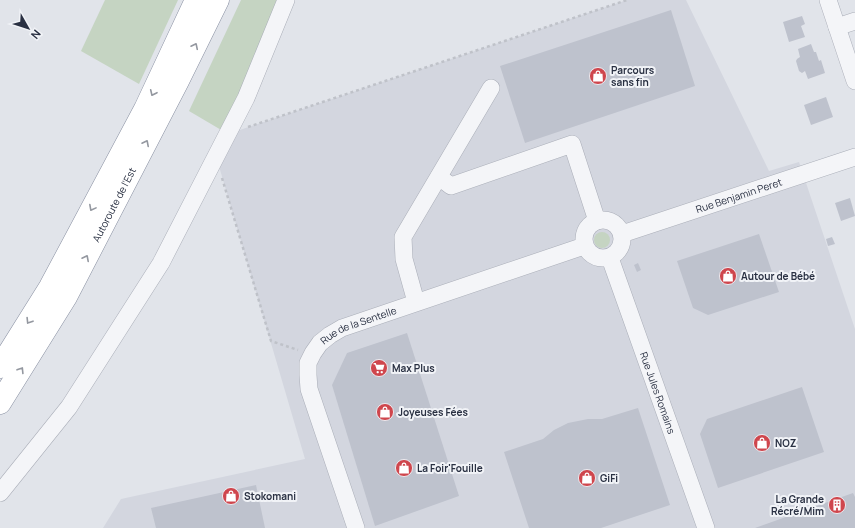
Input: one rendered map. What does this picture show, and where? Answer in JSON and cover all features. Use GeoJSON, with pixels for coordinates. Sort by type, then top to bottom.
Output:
{"type":"FeatureCollection","features":[{"type":"Feature","properties":{"kind":"highway","name":"Autoroute de l’Est"},"geometry":{"type":"LineString","coordinates":[[0,367],[58,273],[145,109],[196,0]]}},
{"type":"Feature","properties":{"kind":"highway","name":"Autoroute de l’Est"},"geometry":{"type":"LineString","coordinates":[[0,403],[66,297],[218,0]]}},
{"type":"Feature","properties":{"kind":"street"},"geometry":{"type":"LineString","coordinates":[[0,493],[69,407],[160,263],[246,98],[286,0]]}},
{"type":"Feature","properties":{"kind":"street"},"geometry":{"type":"LineString","coordinates":[[828,0],[855,81]]}},
{"type":"Feature","properties":{"kind":"street"},"geometry":{"type":"LineString","coordinates":[[837,27],[855,21]]}},
{"type":"Feature","properties":{"kind":"street"},"geometry":{"type":"LineString","coordinates":[[416,302],[404,259],[403,237],[491,88]]}},
{"type":"Feature","properties":{"kind":"street"},"geometry":{"type":"LineString","coordinates":[[439,176],[451,186],[572,144],[597,221]]}},
{"type":"Feature","properties":{"kind":"street","name":"Rue Benjamin Peret"},"geometry":{"type":"LineString","coordinates":[[622,234],[855,157]]}},
{"type":"Feature","properties":{"kind":"street"},"geometry":{"type":"LineString","coordinates":[[603,220],[614,224],[622,234],[619,251],[610,258],[597,258],[592,256],[584,246],[583,240],[587,228],[597,221],[603,220]]}},
{"type":"Feature","properties":{"kind":"street","name":"Rue de la Sentelle"},"geometry":{"type":"LineString","coordinates":[[356,528],[310,389],[308,363],[313,352],[320,343],[330,334],[342,328],[584,246]]}},
{"type":"Feature","properties":{"kind":"street","name":"Rue Jules Romains"},"geometry":{"type":"LineString","coordinates":[[610,258],[706,528]]}},
{"type":"Feature","properties":{"kind":"path"},"geometry":{"type":"LineString","coordinates":[[228,134],[627,0]]}},
{"type":"Feature","properties":{"kind":"path"},"geometry":{"type":"LineString","coordinates":[[216,156],[271,341],[296,350],[313,352]]}},
{"type":"Feature","properties":{"kind":"shaded area"},"geometry":{"type":"Polygon","coordinates":[[[627,0],[686,0],[769,171],[799,162],[855,329],[855,528],[103,528],[121,499],[305,459],[216,156],[228,134],[627,0]]]}},
{"type":"Feature","properties":{"kind":"green space"},"geometry":{"type":"Polygon","coordinates":[[[105,0],[178,0],[139,84],[81,51],[105,0]]]}},
{"type":"Feature","properties":{"kind":"green space"},"geometry":{"type":"Polygon","coordinates":[[[241,0],[277,0],[228,134],[189,111],[241,0]]]}},
{"type":"Feature","properties":{"kind":"green space"},"geometry":{"type":"Polygon","coordinates":[[[599,232],[605,232],[610,237],[608,246],[605,248],[599,248],[594,243],[594,237],[599,232]]]}},
{"type":"Feature","properties":{"kind":"building","name":"Parcours sans fin"},"geometry":{"type":"Polygon","coordinates":[[[671,10],[695,86],[525,143],[500,66],[671,10]]]}},
{"type":"Feature","properties":{"kind":"building"},"geometry":{"type":"Polygon","coordinates":[[[802,16],[805,24],[801,26],[805,37],[789,42],[783,22],[802,16]]]}},
{"type":"Feature","properties":{"kind":"building"},"geometry":{"type":"Polygon","coordinates":[[[811,44],[819,61],[821,60],[825,73],[808,79],[805,71],[802,73],[799,71],[796,61],[800,57],[798,49],[811,44]]]}},
{"type":"Feature","properties":{"kind":"building"},"geometry":{"type":"Polygon","coordinates":[[[826,97],[833,117],[811,125],[804,105],[826,97]]]}},
{"type":"Feature","properties":{"kind":"building"},"geometry":{"type":"Polygon","coordinates":[[[850,198],[855,216],[841,221],[835,203],[850,198]]]}},
{"type":"Feature","properties":{"kind":"building","name":"Autour de Bébé"},"geometry":{"type":"Polygon","coordinates":[[[759,234],[779,292],[708,315],[693,308],[677,261],[759,234]]]}},
{"type":"Feature","properties":{"kind":"building"},"geometry":{"type":"Polygon","coordinates":[[[832,237],[835,244],[828,246],[826,239],[832,237]]]}},
{"type":"Feature","properties":{"kind":"building"},"geometry":{"type":"Polygon","coordinates":[[[638,263],[641,270],[637,272],[634,265],[638,263]]]}},
{"type":"Feature","properties":{"kind":"building"},"geometry":{"type":"Polygon","coordinates":[[[407,333],[459,496],[375,526],[332,385],[347,353],[407,333]]]}},
{"type":"Feature","properties":{"kind":"building","name":"NOZ"},"geometry":{"type":"Polygon","coordinates":[[[802,387],[824,452],[718,488],[700,434],[707,419],[802,387]]]}},
{"type":"Feature","properties":{"kind":"building","name":"GiFi"},"geometry":{"type":"Polygon","coordinates":[[[638,408],[670,505],[601,528],[529,528],[504,452],[543,439],[554,430],[568,423],[588,419],[602,419],[638,408]]]}},
{"type":"Feature","properties":{"kind":"building","name":"Stokomani"},"geometry":{"type":"Polygon","coordinates":[[[256,485],[265,528],[156,528],[151,508],[256,485]]]}},
{"type":"Feature","properties":{"kind":"building","name":"La Grande Récré/Mim"},"geometry":{"type":"Polygon","coordinates":[[[853,493],[855,497],[855,528],[755,528],[853,493]]]}},
{"type":"Feature","properties":{"kind":"place","name":"Parcours sans fin"},"geometry":{"type":"Point","coordinates":[598,76]}},
{"type":"Feature","properties":{"kind":"place","name":"Autour de Bébé"},"geometry":{"type":"Point","coordinates":[728,276]}},
{"type":"Feature","properties":{"kind":"place","name":"Max Plus"},"geometry":{"type":"Point","coordinates":[379,368]}},
{"type":"Feature","properties":{"kind":"place","name":"Joyeuses Fées"},"geometry":{"type":"Point","coordinates":[385,412]}},
{"type":"Feature","properties":{"kind":"place","name":"NOZ"},"geometry":{"type":"Point","coordinates":[762,443]}},
{"type":"Feature","properties":{"kind":"place","name":"La Foir'Fouille"},"geometry":{"type":"Point","coordinates":[404,468]}},
{"type":"Feature","properties":{"kind":"place","name":"GiFi"},"geometry":{"type":"Point","coordinates":[587,478]}},
{"type":"Feature","properties":{"kind":"place","name":"Stokomani"},"geometry":{"type":"Point","coordinates":[231,496]}},
{"type":"Feature","properties":{"kind":"place","name":"La Grande Récré/Mim"},"geometry":{"type":"Point","coordinates":[837,505]}}]}
